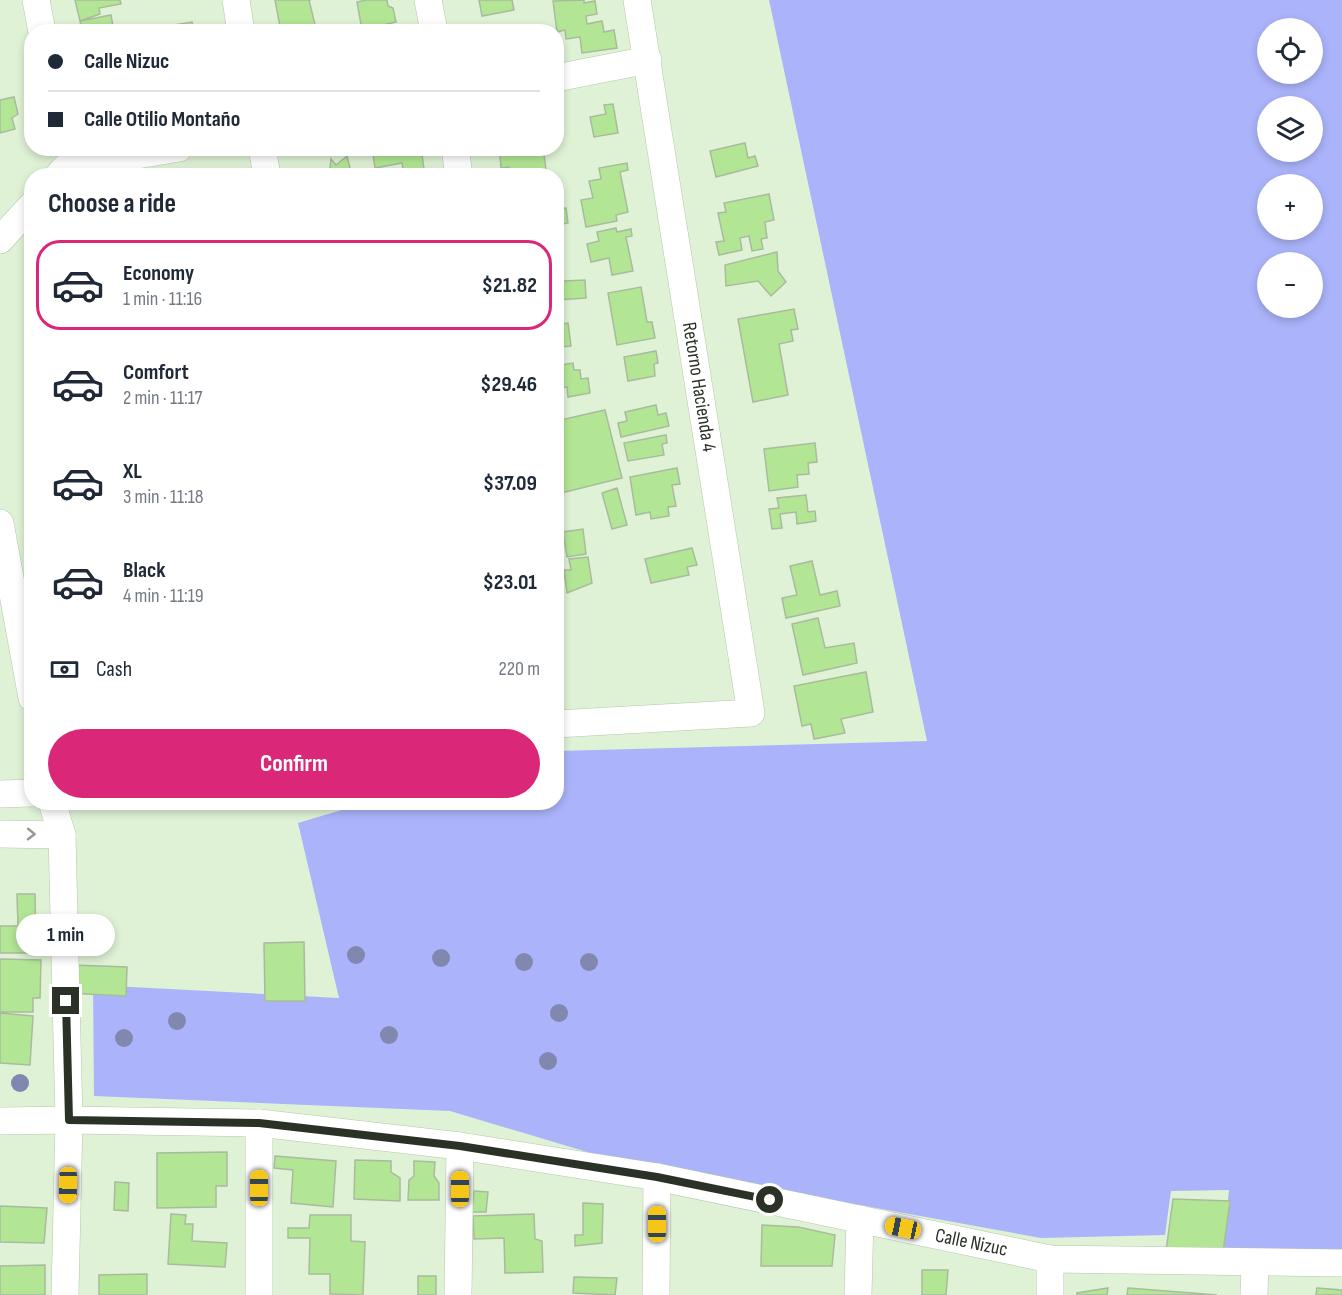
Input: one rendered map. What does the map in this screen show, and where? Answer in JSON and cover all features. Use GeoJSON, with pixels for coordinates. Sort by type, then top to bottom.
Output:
{"type":"FeatureCollection","features":[{"type":"Feature","properties":{"kind":"street"},"geometry":{"type":"LineString","coordinates":[[36,0],[40,24]]}},
{"type":"Feature","properties":{"kind":"street"},"geometry":{"type":"LineString","coordinates":[[236,0],[240,24]]}},
{"type":"Feature","properties":{"kind":"street"},"geometry":{"type":"LineString","coordinates":[[428,0],[432,24]]}},
{"type":"Feature","properties":{"kind":"street","name":"Retorno Hacienda 4"},"geometry":{"type":"LineString","coordinates":[[564,724],[751,713],[637,0]]}},
{"type":"Feature","properties":{"kind":"street"},"geometry":{"type":"LineString","coordinates":[[564,76],[648,60]]}},
{"type":"Feature","properties":{"kind":"street"},"geometry":{"type":"LineString","coordinates":[[63,164],[121,156]]}},
{"type":"Feature","properties":{"kind":"street"},"geometry":{"type":"LineString","coordinates":[[0,240],[24,214]]}},
{"type":"Feature","properties":{"kind":"street"},"geometry":{"type":"LineString","coordinates":[[0,523],[24,654]]}},
{"type":"Feature","properties":{"kind":"street"},"geometry":{"type":"LineString","coordinates":[[0,794],[24,794]]}},
{"type":"Feature","properties":{"kind":"street"},"geometry":{"type":"LineString","coordinates":[[54,810],[62,835],[69,1120],[65,1295]]}},
{"type":"Feature","properties":{"kind":"street"},"geometry":{"type":"LineString","coordinates":[[0,834],[62,835]]}},
{"type":"Feature","properties":{"kind":"street","name":"Calle Nizuc"},"geometry":{"type":"LineString","coordinates":[[0,1121],[259,1123],[460,1146],[657,1177],[1050,1259],[1342,1263]]}},
{"type":"Feature","properties":{"kind":"street"},"geometry":{"type":"LineString","coordinates":[[259,1123],[259,1295]]}},
{"type":"Feature","properties":{"kind":"street"},"geometry":{"type":"LineString","coordinates":[[458,1295],[460,1146]]}},
{"type":"Feature","properties":{"kind":"street"},"geometry":{"type":"LineString","coordinates":[[656,1295],[657,1177]]}},
{"type":"Feature","properties":{"kind":"street"},"geometry":{"type":"LineString","coordinates":[[858,1295],[860,1219]]}},
{"type":"Feature","properties":{"kind":"street"},"geometry":{"type":"LineString","coordinates":[[1050,1259],[1050,1295]]}},
{"type":"Feature","properties":{"kind":"street"},"geometry":{"type":"LineString","coordinates":[[1254,1295],[1255,1263]]}},
{"type":"Feature","properties":{"kind":"shaded area"},"geometry":{"type":"Polygon","coordinates":[[[769,0],[1342,0],[1342,1250],[1223,1252],[1229,1190],[1171,1191],[1165,1235],[1041,1238],[617,1161],[450,1111],[94,1096],[93,985],[339,998],[298,823],[342,810],[564,810],[564,751],[927,741],[769,0]]]}},
{"type":"Feature","properties":{"kind":"building"},"geometry":{"type":"Polygon","coordinates":[[[75,0],[120,0],[121,4],[99,8],[100,14],[80,21],[75,0]]]}},
{"type":"Feature","properties":{"kind":"building"},"geometry":{"type":"Polygon","coordinates":[[[275,0],[309,0],[315,24],[280,24],[275,0]]]}},
{"type":"Feature","properties":{"kind":"building"},"geometry":{"type":"Polygon","coordinates":[[[387,0],[388,6],[393,8],[396,22],[361,24],[357,2],[387,0]]]}},
{"type":"Feature","properties":{"kind":"building"},"geometry":{"type":"Polygon","coordinates":[[[479,0],[512,0],[514,10],[482,16],[479,0]]]}},
{"type":"Feature","properties":{"kind":"building"},"geometry":{"type":"Polygon","coordinates":[[[584,0],[584,3],[595,1],[597,14],[586,16],[587,24],[602,21],[604,32],[614,30],[617,48],[582,53],[580,37],[566,39],[564,24],[556,24],[553,1],[584,0]]]}},
{"type":"Feature","properties":{"kind":"building"},"geometry":{"type":"Polygon","coordinates":[[[111,15],[113,24],[81,24],[80,21],[111,15]]]}},
{"type":"Feature","properties":{"kind":"building"},"geometry":{"type":"Polygon","coordinates":[[[14,97],[18,114],[12,118],[15,129],[0,133],[0,100],[14,97]]]}},
{"type":"Feature","properties":{"kind":"building"},"geometry":{"type":"Polygon","coordinates":[[[613,104],[618,133],[594,137],[590,117],[606,114],[604,105],[613,104]]]}},
{"type":"Feature","properties":{"kind":"building"},"geometry":{"type":"Polygon","coordinates":[[[745,143],[748,158],[755,156],[758,166],[716,177],[710,151],[745,143]]]}},
{"type":"Feature","properties":{"kind":"building"},"geometry":{"type":"Polygon","coordinates":[[[347,156],[350,168],[330,168],[331,159],[336,165],[347,156]]]}},
{"type":"Feature","properties":{"kind":"building"},"geometry":{"type":"Polygon","coordinates":[[[373,156],[422,156],[424,168],[403,168],[402,163],[375,168],[373,156]]]}},
{"type":"Feature","properties":{"kind":"building"},"geometry":{"type":"Polygon","coordinates":[[[500,156],[544,156],[546,168],[509,167],[501,168],[500,156]]]}},
{"type":"Feature","properties":{"kind":"building"},"geometry":{"type":"Polygon","coordinates":[[[627,163],[628,170],[620,172],[628,212],[616,215],[617,221],[586,227],[581,200],[593,198],[589,181],[601,179],[599,168],[627,163]]]}},
{"type":"Feature","properties":{"kind":"building"},"geometry":{"type":"Polygon","coordinates":[[[769,194],[774,220],[765,222],[767,238],[761,239],[763,249],[752,251],[749,236],[740,238],[742,250],[719,255],[716,242],[724,241],[718,213],[726,212],[724,203],[769,194]]]}},
{"type":"Feature","properties":{"kind":"building"},"geometry":{"type":"Polygon","coordinates":[[[564,208],[566,208],[568,223],[564,224],[564,208]]]}},
{"type":"Feature","properties":{"kind":"building"},"geometry":{"type":"Polygon","coordinates":[[[616,228],[617,232],[631,229],[632,236],[626,237],[633,271],[612,275],[609,258],[591,262],[587,244],[599,241],[597,232],[616,228]]]}},
{"type":"Feature","properties":{"kind":"building"},"geometry":{"type":"Polygon","coordinates":[[[777,252],[778,271],[786,282],[771,296],[758,281],[726,286],[725,265],[777,252]]]}},
{"type":"Feature","properties":{"kind":"building"},"geometry":{"type":"Polygon","coordinates":[[[585,280],[586,298],[564,299],[564,281],[585,280]]]}},
{"type":"Feature","properties":{"kind":"building"},"geometry":{"type":"Polygon","coordinates":[[[641,287],[647,322],[652,322],[655,338],[617,345],[608,293],[641,287]]]}},
{"type":"Feature","properties":{"kind":"building"},"geometry":{"type":"Polygon","coordinates":[[[794,309],[798,329],[791,330],[793,341],[779,344],[788,395],[753,402],[738,319],[794,309]]]}},
{"type":"Feature","properties":{"kind":"building"},"geometry":{"type":"Polygon","coordinates":[[[568,323],[571,346],[564,346],[564,324],[568,323]]]}},
{"type":"Feature","properties":{"kind":"building"},"geometry":{"type":"Polygon","coordinates":[[[656,351],[658,363],[654,364],[655,376],[628,381],[624,357],[656,351]]]}},
{"type":"Feature","properties":{"kind":"building"},"geometry":{"type":"Polygon","coordinates":[[[573,363],[574,370],[580,370],[581,379],[588,378],[590,393],[568,397],[567,387],[564,387],[564,365],[573,363]]]}},
{"type":"Feature","properties":{"kind":"building"},"geometry":{"type":"Polygon","coordinates":[[[656,405],[658,415],[666,413],[669,426],[621,437],[618,423],[627,421],[625,412],[656,405]]]}},
{"type":"Feature","properties":{"kind":"building"},"geometry":{"type":"Polygon","coordinates":[[[605,410],[622,478],[564,492],[564,419],[605,410]]]}},
{"type":"Feature","properties":{"kind":"building"},"geometry":{"type":"Polygon","coordinates":[[[666,435],[667,443],[662,444],[664,455],[628,461],[624,443],[666,435]]]}},
{"type":"Feature","properties":{"kind":"building"},"geometry":{"type":"Polygon","coordinates":[[[815,443],[817,462],[808,463],[809,474],[797,475],[798,487],[769,491],[764,449],[815,443]]]}},
{"type":"Feature","properties":{"kind":"building"},"geometry":{"type":"Polygon","coordinates":[[[677,468],[680,484],[672,485],[676,506],[668,507],[669,516],[651,519],[650,512],[636,515],[630,477],[677,468]]]}},
{"type":"Feature","properties":{"kind":"building"},"geometry":{"type":"Polygon","coordinates":[[[617,488],[627,525],[612,529],[602,493],[617,488]]]}},
{"type":"Feature","properties":{"kind":"building"},"geometry":{"type":"Polygon","coordinates":[[[806,495],[808,512],[815,511],[816,521],[797,524],[796,512],[780,514],[782,528],[772,529],[769,509],[779,508],[777,498],[806,495]]]}},
{"type":"Feature","properties":{"kind":"building"},"geometry":{"type":"Polygon","coordinates":[[[583,529],[586,554],[567,557],[564,532],[583,529]]]}},
{"type":"Feature","properties":{"kind":"building"},"geometry":{"type":"Polygon","coordinates":[[[692,548],[697,565],[687,567],[689,575],[651,583],[645,559],[692,548]]]}},
{"type":"Feature","properties":{"kind":"building"},"geometry":{"type":"Polygon","coordinates":[[[588,557],[592,583],[567,593],[564,570],[571,570],[569,559],[588,557]]]}},
{"type":"Feature","properties":{"kind":"building"},"geometry":{"type":"Polygon","coordinates":[[[812,561],[820,595],[837,591],[840,606],[786,618],[782,598],[797,595],[790,566],[812,561]]]}},
{"type":"Feature","properties":{"kind":"building"},"geometry":{"type":"Polygon","coordinates":[[[818,618],[825,648],[854,643],[857,663],[803,675],[792,624],[818,618]]]}},
{"type":"Feature","properties":{"kind":"building"},"geometry":{"type":"Polygon","coordinates":[[[866,672],[873,712],[841,719],[845,733],[814,739],[811,724],[802,726],[794,686],[866,672]]]}},
{"type":"Feature","properties":{"kind":"building"},"geometry":{"type":"Polygon","coordinates":[[[17,894],[35,894],[36,953],[0,953],[0,926],[18,926],[17,894]]]}},
{"type":"Feature","properties":{"kind":"building"},"geometry":{"type":"Polygon","coordinates":[[[69,925],[112,927],[111,938],[74,937],[73,965],[127,967],[126,996],[67,993],[69,925]]]}},
{"type":"Feature","properties":{"kind":"building"},"geometry":{"type":"Polygon","coordinates":[[[304,942],[305,1001],[265,1001],[264,943],[304,942]]]}},
{"type":"Feature","properties":{"kind":"building"},"geometry":{"type":"Polygon","coordinates":[[[0,959],[41,960],[40,998],[33,998],[33,1012],[0,1012],[0,959]]]}},
{"type":"Feature","properties":{"kind":"building"},"geometry":{"type":"Polygon","coordinates":[[[0,1013],[33,1016],[30,1065],[0,1063],[0,1013]]]}},
{"type":"Feature","properties":{"kind":"building"},"geometry":{"type":"Polygon","coordinates":[[[227,1152],[227,1186],[216,1186],[216,1207],[157,1208],[157,1153],[227,1152]]]}},
{"type":"Feature","properties":{"kind":"building"},"geometry":{"type":"Polygon","coordinates":[[[275,1156],[336,1161],[333,1207],[291,1203],[293,1170],[274,1168],[275,1156]]]}},
{"type":"Feature","properties":{"kind":"building"},"geometry":{"type":"Polygon","coordinates":[[[355,1160],[391,1161],[391,1172],[400,1178],[400,1201],[354,1199],[355,1160]]]}},
{"type":"Feature","properties":{"kind":"building"},"geometry":{"type":"Polygon","coordinates":[[[414,1161],[435,1162],[434,1176],[439,1183],[439,1200],[408,1200],[409,1180],[414,1176],[414,1161]]]}},
{"type":"Feature","properties":{"kind":"building"},"geometry":{"type":"Polygon","coordinates":[[[115,1182],[129,1183],[128,1211],[114,1210],[115,1182]]]}},
{"type":"Feature","properties":{"kind":"building"},"geometry":{"type":"Polygon","coordinates":[[[474,1191],[488,1192],[486,1212],[472,1212],[474,1191]]]}},
{"type":"Feature","properties":{"kind":"building"},"geometry":{"type":"Polygon","coordinates":[[[1173,1199],[1230,1201],[1223,1252],[1166,1251],[1173,1199]]]}},
{"type":"Feature","properties":{"kind":"building"},"geometry":{"type":"Polygon","coordinates":[[[583,1203],[603,1204],[602,1243],[575,1246],[575,1235],[583,1235],[583,1203]]]}},
{"type":"Feature","properties":{"kind":"building"},"geometry":{"type":"Polygon","coordinates":[[[0,1206],[47,1208],[44,1243],[0,1242],[0,1206]]]}},
{"type":"Feature","properties":{"kind":"building"},"geometry":{"type":"Polygon","coordinates":[[[171,1214],[186,1215],[185,1224],[193,1224],[192,1241],[227,1243],[225,1267],[168,1264],[171,1214]]]}},
{"type":"Feature","properties":{"kind":"building"},"geometry":{"type":"Polygon","coordinates":[[[534,1214],[535,1239],[542,1241],[543,1272],[505,1273],[504,1238],[474,1239],[473,1216],[534,1214]]]}},
{"type":"Feature","properties":{"kind":"building"},"geometry":{"type":"Polygon","coordinates":[[[310,1215],[351,1215],[351,1241],[365,1242],[363,1295],[330,1294],[330,1274],[309,1274],[310,1238],[288,1238],[288,1228],[309,1228],[310,1215]]]}},
{"type":"Feature","properties":{"kind":"building"},"geometry":{"type":"Polygon","coordinates":[[[762,1225],[798,1227],[835,1235],[832,1266],[761,1266],[762,1225]]]}},
{"type":"Feature","properties":{"kind":"building"},"geometry":{"type":"Polygon","coordinates":[[[45,1265],[45,1295],[0,1295],[0,1266],[45,1265]]]}},
{"type":"Feature","properties":{"kind":"building"},"geometry":{"type":"Polygon","coordinates":[[[922,1270],[948,1270],[946,1295],[922,1295],[922,1270]]]}},
{"type":"Feature","properties":{"kind":"building"},"geometry":{"type":"Polygon","coordinates":[[[147,1274],[147,1295],[99,1295],[99,1275],[147,1274]]]}},
{"type":"Feature","properties":{"kind":"building"},"geometry":{"type":"Polygon","coordinates":[[[418,1276],[436,1276],[436,1295],[418,1295],[418,1276]]]}},
{"type":"Feature","properties":{"kind":"building"},"geometry":{"type":"Polygon","coordinates":[[[574,1277],[617,1278],[615,1295],[573,1293],[574,1277]]]}},
{"type":"Feature","properties":{"kind":"building"},"geometry":{"type":"Polygon","coordinates":[[[1108,1288],[1107,1295],[1077,1295],[1077,1293],[1108,1288]]]}},
{"type":"Feature","properties":{"kind":"building"},"geometry":{"type":"Polygon","coordinates":[[[1128,1288],[1217,1295],[1127,1295],[1128,1288]]]}},
{"type":"Feature","properties":{"kind":"building"},"geometry":{"type":"Polygon","coordinates":[[[1317,1288],[1342,1290],[1342,1295],[1316,1295],[1317,1288]]]}},
{"type":"Feature","properties":{"kind":"route"},"geometry":{"type":"LineString","coordinates":[[66,1001],[69,1120],[259,1123],[460,1146],[657,1177],[770,1200]]}}]}
